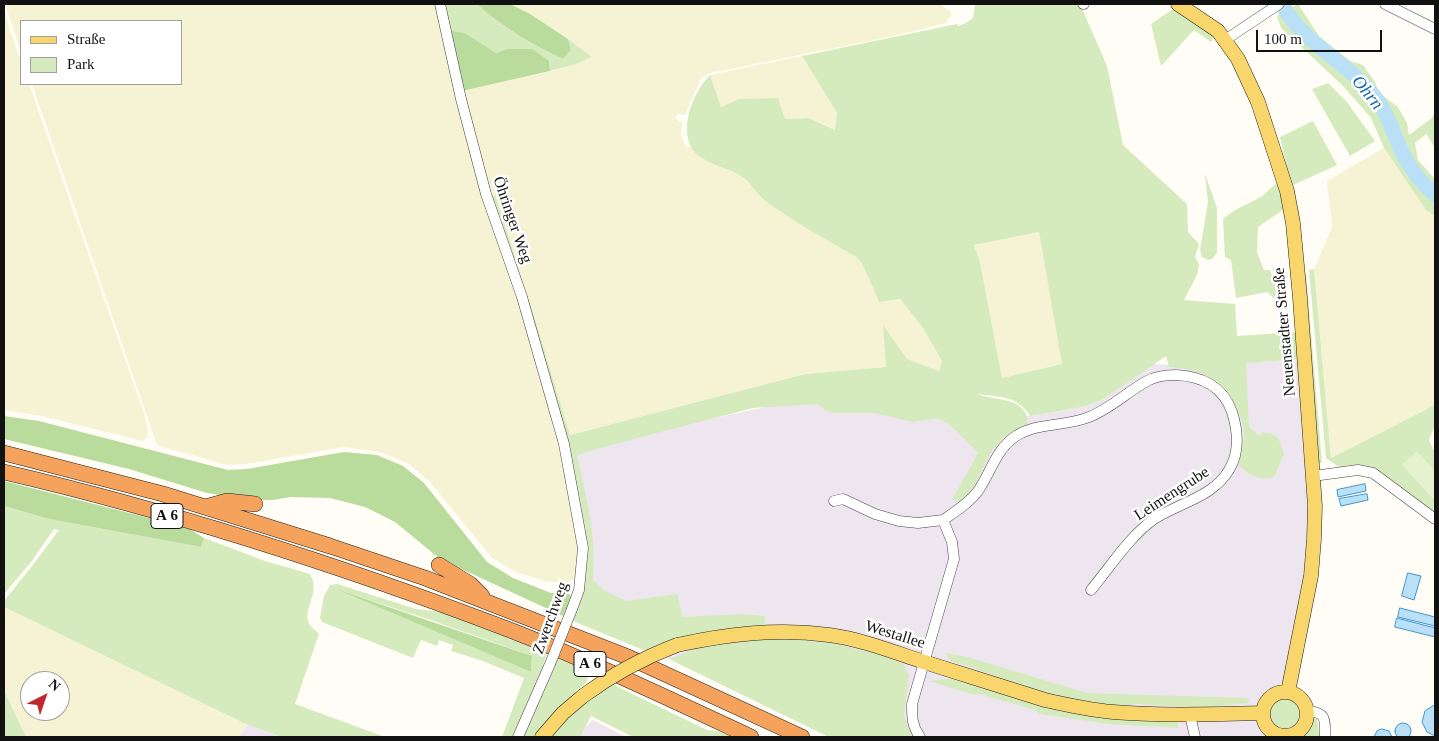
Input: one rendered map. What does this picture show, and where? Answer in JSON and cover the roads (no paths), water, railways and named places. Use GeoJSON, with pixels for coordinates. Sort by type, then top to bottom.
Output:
{"type":"FeatureCollection","features":[{"type":"Feature","properties":{"kind":"highway","name":"A 6"},"geometry":{"type":"LineString","coordinates":[[4,453],[205,507],[425,578],[628,657],[802,737]]}},
{"type":"Feature","properties":{"kind":"highway","name":"A 6"},"geometry":{"type":"LineString","coordinates":[[4,472],[228,533],[363,576],[520,634],[632,681],[751,737]]}},
{"type":"Feature","properties":{"kind":"highway"},"geometry":{"type":"LineString","coordinates":[[205,507],[227,501],[255,504]]}},
{"type":"Feature","properties":{"kind":"highway"},"geometry":{"type":"LineString","coordinates":[[439,565],[470,584],[488,602]]}},
{"type":"Feature","properties":{"kind":"main road","name":"Neuenstadter Straße"},"geometry":{"type":"LineString","coordinates":[[1178,4],[1218,31],[1238,59],[1258,102],[1287,191],[1293,223],[1300,288],[1315,506],[1311,576],[1288,692]]}},
{"type":"Feature","properties":{"kind":"main road","name":"Westallee"},"geometry":{"type":"LineString","coordinates":[[542,737],[563,713],[583,696],[627,667],[653,654],[677,645],[753,632],[788,631],[830,635],[872,645],[1045,700],[1112,712],[1190,715],[1263,713]]}},
{"type":"Feature","properties":{"kind":"main road"},"geometry":{"type":"LineString","coordinates":[[1280,692],[1288,692],[1299,696],[1307,710],[1307,719],[1304,726],[1291,736],[1283,736],[1272,731],[1266,725],[1263,713],[1266,704],[1272,696],[1280,692]]}},
{"type":"Feature","properties":{"kind":"street","name":"Öhringer Weg"},"geometry":{"type":"LineString","coordinates":[[440,4],[461,99],[486,194],[522,297],[564,444]]}},
{"type":"Feature","properties":{"kind":"street"},"geometry":{"type":"LineString","coordinates":[[1225,40],[1279,4]]}},
{"type":"Feature","properties":{"kind":"street"},"geometry":{"type":"LineString","coordinates":[[1386,4],[1397,6],[1435,29]]}},
{"type":"Feature","properties":{"kind":"street","name":"Leimengrube"},"geometry":{"type":"LineString","coordinates":[[834,501],[844,499],[875,514],[899,521],[918,523],[943,520],[962,507],[976,493],[988,474],[996,456],[1016,436],[1033,428],[1065,424],[1088,418],[1104,410],[1148,380],[1163,375],[1192,376],[1206,381],[1221,393],[1230,407],[1236,425],[1237,448],[1230,469],[1222,481],[1210,490],[1154,519],[1134,538],[1092,590]]}},
{"type":"Feature","properties":{"kind":"street","name":"Zwerchweg"},"geometry":{"type":"LineString","coordinates":[[518,737],[550,664],[579,590],[583,548],[564,444]]}},
{"type":"Feature","properties":{"kind":"street"},"geometry":{"type":"LineString","coordinates":[[1313,476],[1358,470],[1373,473],[1435,519]]}},
{"type":"Feature","properties":{"kind":"street"},"geometry":{"type":"LineString","coordinates":[[920,737],[913,728],[912,704],[954,559],[952,542],[943,520]]}},
{"type":"Feature","properties":{"kind":"street"},"geometry":{"type":"LineString","coordinates":[[1307,710],[1321,713],[1324,719],[1325,737]]}},
{"type":"Feature","properties":{"kind":"street"},"geometry":{"type":"LineString","coordinates":[[1190,715],[1194,737]]}},
{"type":"Feature","properties":{"kind":"water"},"geometry":{"type":"Polygon","coordinates":[[[1365,484],[1366,491],[1338,497],[1337,490],[1365,484]]]}},
{"type":"Feature","properties":{"kind":"water"},"geometry":{"type":"Polygon","coordinates":[[[1367,494],[1368,500],[1341,506],[1339,499],[1367,494]]]}},
{"type":"Feature","properties":{"kind":"water"},"geometry":{"type":"Polygon","coordinates":[[[1408,573],[1421,576],[1414,600],[1402,596],[1408,573]]]}},
{"type":"Feature","properties":{"kind":"water"},"geometry":{"type":"Polygon","coordinates":[[[1400,608],[1435,617],[1435,626],[1398,617],[1400,608]]]}},
{"type":"Feature","properties":{"kind":"water"},"geometry":{"type":"Polygon","coordinates":[[[1397,618],[1435,628],[1435,637],[1395,627],[1397,618]]]}},
{"type":"Feature","properties":{"kind":"water"},"geometry":{"type":"Polygon","coordinates":[[[1435,705],[1435,736],[1427,732],[1422,722],[1425,711],[1435,705]]]}},
{"type":"Feature","properties":{"kind":"water"},"geometry":{"type":"Polygon","coordinates":[[[1403,723],[1411,731],[1403,739],[1395,731],[1403,723]]]}},
{"type":"Feature","properties":{"kind":"water"},"geometry":{"type":"Polygon","coordinates":[[[1382,729],[1389,731],[1392,737],[1374,737],[1377,731],[1382,729]]]}},
{"type":"Feature","properties":{"kind":"waterway","name":"Ohrn"},"geometry":{"type":"LineString","coordinates":[[1282,4],[1302,32],[1355,76],[1378,101],[1407,161],[1426,187],[1435,195]]}}]}
